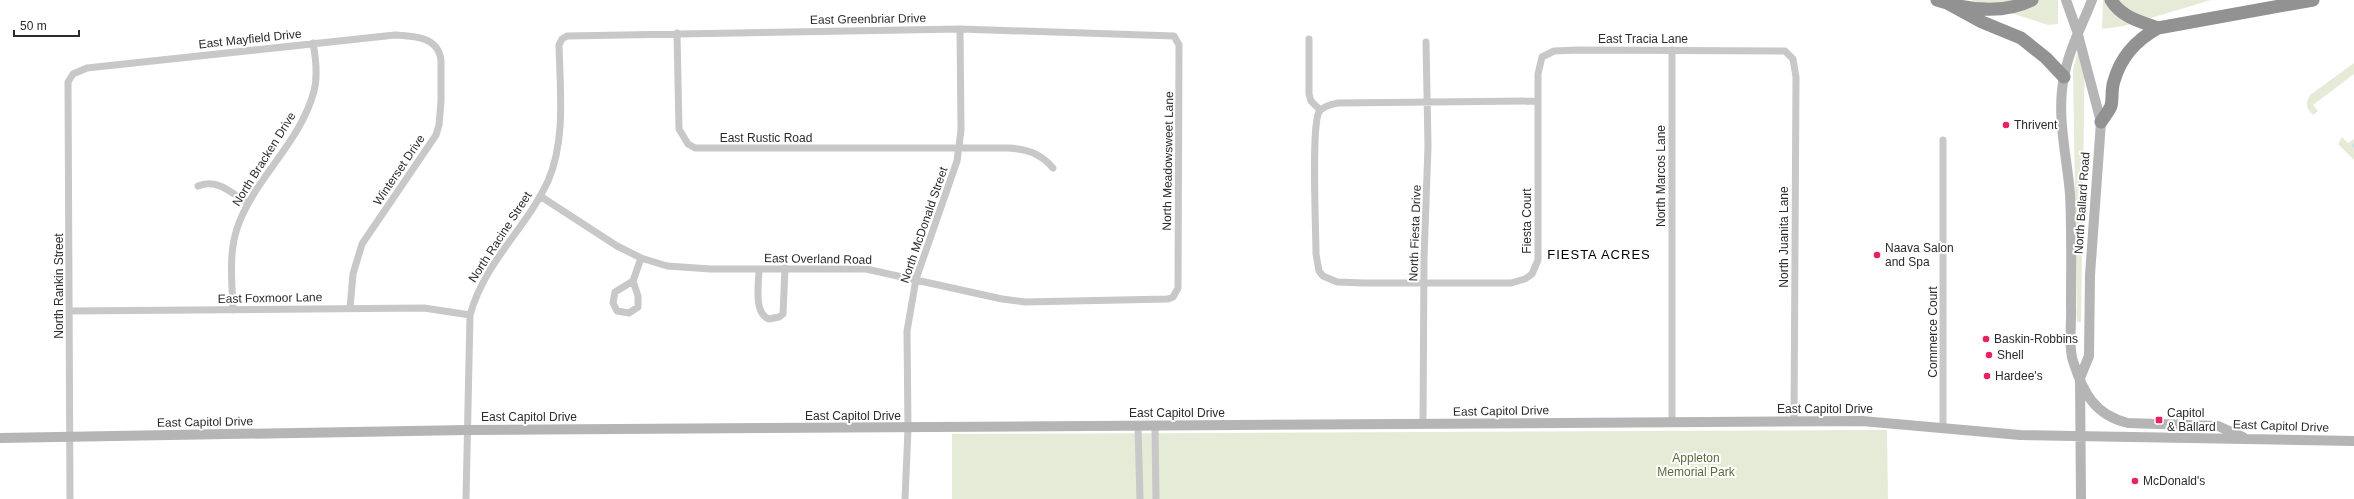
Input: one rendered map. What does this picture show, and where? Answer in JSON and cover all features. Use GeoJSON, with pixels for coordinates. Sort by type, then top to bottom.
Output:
{"type":"FeatureCollection","features":[{"type":"Feature","properties":{"kind":"highway"},"geometry":{"type":"LineString","coordinates":[[1943,2],[1987,10],[1998,10],[2018,7],[2032,0]]}},
{"type":"Feature","properties":{"kind":"highway"},"geometry":{"type":"LineString","coordinates":[[2112,0],[2121,12],[2135,20],[2158,28]]}},
{"type":"Feature","properties":{"kind":"highway"},"geometry":{"type":"LineString","coordinates":[[2100,122],[2111,106],[2114,81],[2120,65],[2133,45],[2141,37],[2158,28],[2313,0]]}},
{"type":"Feature","properties":{"kind":"highway"},"geometry":{"type":"LineString","coordinates":[[1943,2],[1982,22],[2021,38],[2046,58],[2064,77]]}},
{"type":"Feature","properties":{"kind":"street","name":"North Ballard Road"},"geometry":{"type":"LineString","coordinates":[[2066,0],[2077,31],[2100,122],[2090,275],[2089,356],[2080,378],[2081,499]]}},
{"type":"Feature","properties":{"kind":"street","name":"North Ballard Road"},"geometry":{"type":"LineString","coordinates":[[2080,378],[2072,359],[2070,195],[2062,123],[2064,77],[2077,31],[2092,0]]}},
{"type":"Feature","properties":{"kind":"street","name":"East Greenbriar Drive"},"geometry":{"type":"LineString","coordinates":[[563,38],[567,36],[677,33],[960,29],[1174,36]]}},
{"type":"Feature","properties":{"kind":"street","name":"North McDonald Street"},"geometry":{"type":"LineString","coordinates":[[904,499],[908,429],[907,331],[916,280],[951,183],[959,147],[962,92],[960,29]]}},
{"type":"Feature","properties":{"kind":"street","name":"East Rustic Road"},"geometry":{"type":"LineString","coordinates":[[677,33],[679,129],[688,144],[695,148],[959,147]]}},
{"type":"Feature","properties":{"kind":"street","name":"East Mayfield Drive"},"geometry":{"type":"LineString","coordinates":[[73,74],[87,68],[396,35],[430,41]]}},
{"type":"Feature","properties":{"kind":"street","name":"North Meadowsweet Lane"},"geometry":{"type":"LineString","coordinates":[[1174,36],[1179,45],[1180,56],[1178,288]]}},
{"type":"Feature","properties":{"kind":"street","name":"North Racine Street"},"geometry":{"type":"LineString","coordinates":[[466,499],[470,315],[475,297],[484,279],[548,182],[558,149],[560,115],[560,45],[563,38]]}},
{"type":"Feature","properties":{"kind":"street"},"geometry":{"type":"LineString","coordinates":[[1309,40],[1310,101],[1320,110],[1338,103],[1538,101]]}},
{"type":"Feature","properties":{"kind":"street","name":"Winterset Drive"},"geometry":{"type":"LineString","coordinates":[[350,308],[353,274],[362,244],[430,145],[439,125],[441,101],[440,54],[430,41]]}},
{"type":"Feature","properties":{"kind":"street","name":"North Fiesta Drive"},"geometry":{"type":"LineString","coordinates":[[1423,425],[1427,102],[1426,42]]}},
{"type":"Feature","properties":{"kind":"street","name":"North Bracken Drive"},"geometry":{"type":"LineString","coordinates":[[232,310],[233,248],[238,224],[247,203],[296,130],[309,102],[315,83],[313,43]]}},
{"type":"Feature","properties":{"kind":"street","name":"East Tracia Lane"},"geometry":{"type":"LineString","coordinates":[[1538,101],[1539,63],[1542,57],[1547,53],[1577,50],[1765,49],[1785,51],[1790,54]]}},
{"type":"Feature","properties":{"kind":"street","name":"North Marcos Lane"},"geometry":{"type":"LineString","coordinates":[[1672,50],[1672,423]]}},
{"type":"Feature","properties":{"kind":"street","name":"North Juanita Lane"},"geometry":{"type":"LineString","coordinates":[[1790,54],[1795,66],[1796,77],[1794,422]]}},
{"type":"Feature","properties":{"kind":"street","name":"North Rankin Street"},"geometry":{"type":"LineString","coordinates":[[70,499],[71,437],[68,82],[73,74]]}},
{"type":"Feature","properties":{"kind":"street","name":"Fiesta Court"},"geometry":{"type":"LineString","coordinates":[[1320,110],[1317,119],[1316,151],[1316,254],[1319,271],[1323,276],[1337,282],[1424,284],[1511,282],[1526,279],[1532,274],[1538,260],[1538,101]]}},
{"type":"Feature","properties":{"kind":"street","name":"Commerce Court"},"geometry":{"type":"LineString","coordinates":[[1943,140],[1943,428]]}},
{"type":"Feature","properties":{"kind":"street"},"geometry":{"type":"LineString","coordinates":[[959,147],[1027,150],[1041,156],[1053,168]]}},
{"type":"Feature","properties":{"kind":"street"},"geometry":{"type":"LineString","coordinates":[[198,186],[210,183],[217,184],[247,203]]}},
{"type":"Feature","properties":{"kind":"street","name":"East Overland Road"},"geometry":{"type":"LineString","coordinates":[[540,196],[617,246],[641,258],[678,268],[854,268],[1002,299],[1025,302],[1160,301],[1173,297],[1178,288]]}},
{"type":"Feature","properties":{"kind":"street"},"geometry":{"type":"LineString","coordinates":[[633,281],[615,292],[613,303],[617,311],[629,313],[638,307],[638,296],[633,281],[641,258]]}},
{"type":"Feature","properties":{"kind":"street"},"geometry":{"type":"LineString","coordinates":[[759,269],[760,307],[762,315],[769,319],[779,317],[783,314],[785,268]]}},
{"type":"Feature","properties":{"kind":"street","name":"East Foxmoor Lane"},"geometry":{"type":"LineString","coordinates":[[70,311],[424,308],[470,315]]}},
{"type":"Feature","properties":{"kind":"street"},"geometry":{"type":"LineString","coordinates":[[2080,378],[2100,412],[2114,419],[2128,423],[2218,426],[2245,438]]}},
{"type":"Feature","properties":{"kind":"street","name":"East Capitol Drive"},"geometry":{"type":"LineString","coordinates":[[0,438],[467,430],[908,429],[1862,421],[2020,435],[2354,441]]}},
{"type":"Feature","properties":{"kind":"street"},"geometry":{"type":"LineString","coordinates":[[1138,426],[1140,499]]}},
{"type":"Feature","properties":{"kind":"street"},"geometry":{"type":"LineString","coordinates":[[1155,426],[1156,499]]}},
{"type":"Feature","properties":{"kind":"green space"},"geometry":{"type":"Polygon","coordinates":[[[1971,0],[2058,0],[2058,24],[2048,25],[1971,0]]]}},
{"type":"Feature","properties":{"kind":"green space"},"geometry":{"type":"Polygon","coordinates":[[[2103,0],[2211,0],[2124,26],[2102,29],[2103,0]]]}},
{"type":"Feature","properties":{"kind":"green space"},"geometry":{"type":"Polygon","coordinates":[[[2085,44],[2081,322],[2077,322],[2073,70],[2078,50],[2085,44]]]}},
{"type":"Feature","properties":{"kind":"green space"},"geometry":{"type":"Polygon","coordinates":[[[2354,63],[2354,74],[2313,105],[2318,111],[2313,115],[2307,106],[2307,101],[2310,95],[2354,63]]]}},
{"type":"Feature","properties":{"kind":"green space"},"geometry":{"type":"Polygon","coordinates":[[[2342,137],[2348,143],[2354,139],[2354,160],[2338,144],[2342,137]]]}},
{"type":"Feature","properties":{"kind":"green space","name":"Appleton Memorial Park"},"geometry":{"type":"Polygon","coordinates":[[[1887,430],[1888,499],[952,499],[952,434],[1887,430]]]}},
{"type":"Feature","properties":{"kind":"place","name":"Thrivent"},"geometry":{"type":"Point","coordinates":[2006,125]}},
{"type":"Feature","properties":{"kind":"place","name":"Naava Salon and Spa"},"geometry":{"type":"Point","coordinates":[1877,255]}},
{"type":"Feature","properties":{"kind":"place","name":"Baskin-Robbins"},"geometry":{"type":"Point","coordinates":[1986,339]}},
{"type":"Feature","properties":{"kind":"place","name":"Shell"},"geometry":{"type":"Point","coordinates":[1989,355]}},
{"type":"Feature","properties":{"kind":"place","name":"Hardee's"},"geometry":{"type":"Point","coordinates":[1987,376]}},
{"type":"Feature","properties":{"kind":"place","name":"Capitol & Ballard"},"geometry":{"type":"Point","coordinates":[2159,420]}},
{"type":"Feature","properties":{"kind":"place","name":"McDonald's"},"geometry":{"type":"Point","coordinates":[2135,481]}},
{"type":"Feature","properties":{"kind":"district","name":"FIESTA ACRES"},"geometry":{"type":"Point","coordinates":[1599,254]}}]}
